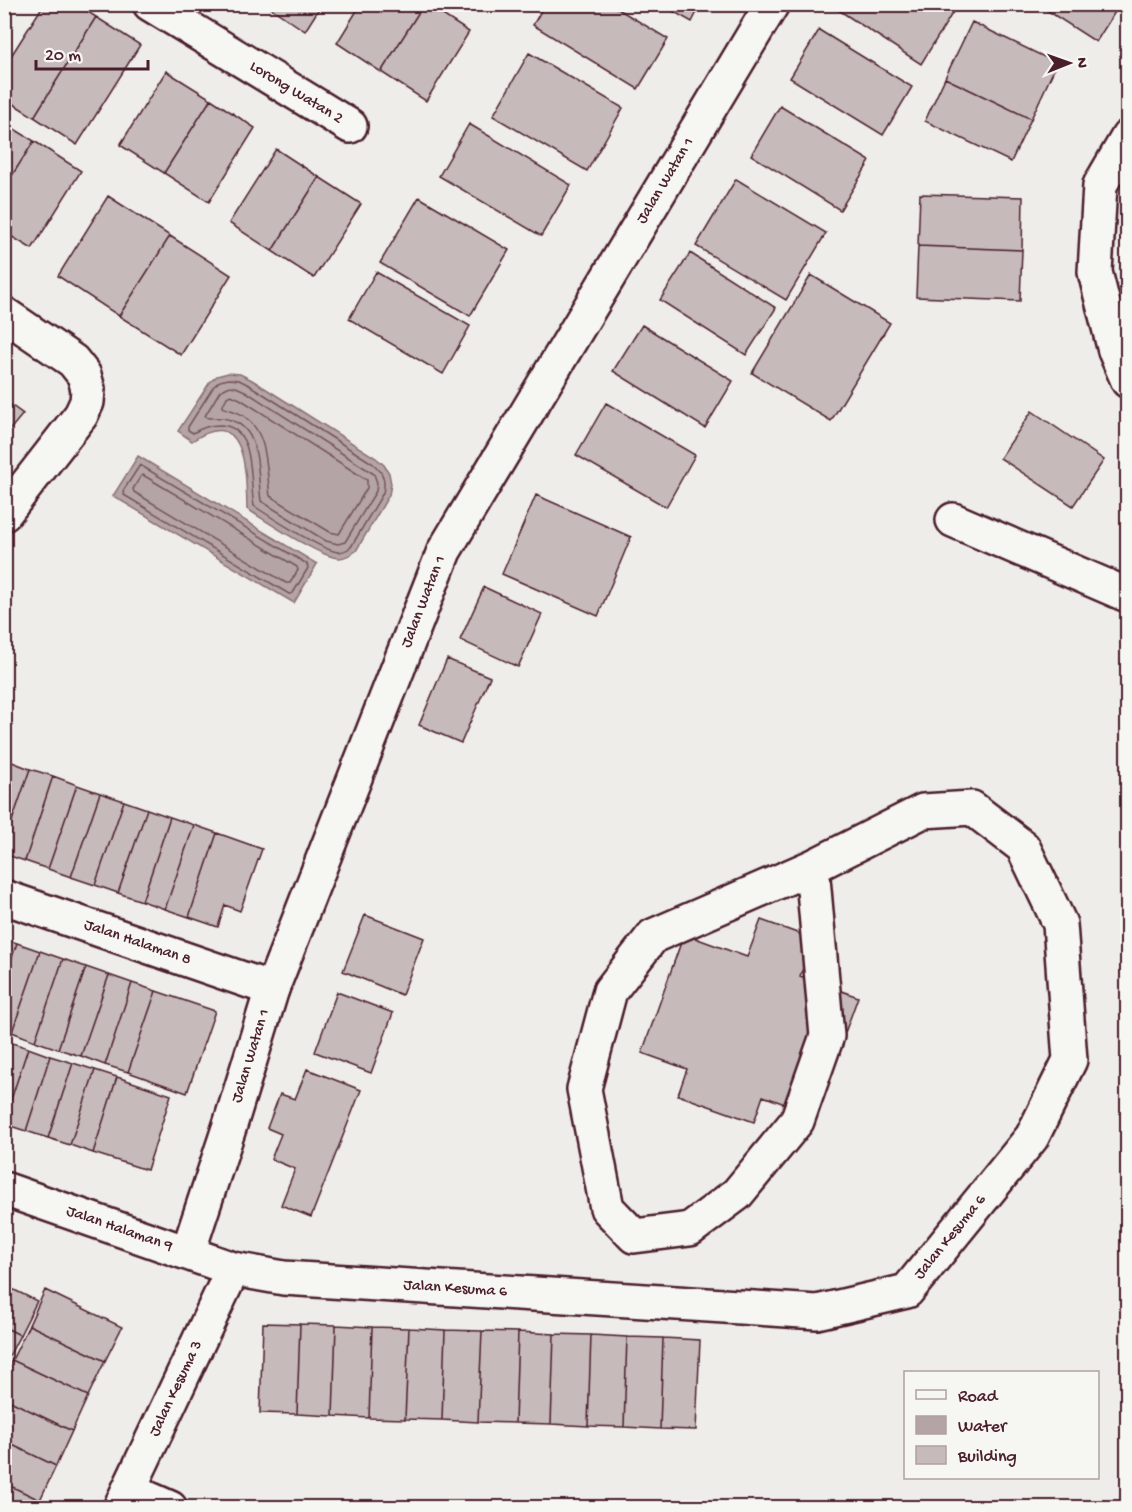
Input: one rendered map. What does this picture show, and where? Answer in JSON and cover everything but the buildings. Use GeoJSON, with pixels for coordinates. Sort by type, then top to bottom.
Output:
{"type":"FeatureCollection","features":[{"type":"Feature","properties":{"kind":"street","name":"Lorong Watan 2"},"geometry":{"type":"LineString","coordinates":[[150,4],[350,126]]}},
{"type":"Feature","properties":{"kind":"street","name":"Jalan Watan 1"},"geometry":{"type":"LineString","coordinates":[[188,1252],[272,989],[444,551],[772,4]]}},
{"type":"Feature","properties":{"kind":"street"},"geometry":{"type":"LineString","coordinates":[[1128,137],[1100,186],[1095,261],[1095,272],[1128,381]]}},
{"type":"Feature","properties":{"kind":"street"},"geometry":{"type":"LineString","coordinates":[[4,314],[73,362],[84,375],[88,389],[87,402],[81,415],[4,514]]}},
{"type":"Feature","properties":{"kind":"street"},"geometry":{"type":"LineString","coordinates":[[953,520],[1128,594]]}},
{"type":"Feature","properties":{"kind":"street","name":"Jalan Kesuma 6"},"geometry":{"type":"LineString","coordinates":[[233,1269],[284,1278],[817,1312],[907,1291],[1032,1137],[1070,1060],[1060,924],[1023,847],[972,808],[923,811],[812,867],[653,936],[610,991],[584,1089],[608,1208],[634,1236],[690,1229],[737,1194],[797,1121],[827,1036],[812,867]]}},
{"type":"Feature","properties":{"kind":"street","name":"Jalan Halaman 8"},"geometry":{"type":"LineString","coordinates":[[4,897],[272,989]]}},
{"type":"Feature","properties":{"kind":"street","name":"Jalan Halaman 9"},"geometry":{"type":"LineString","coordinates":[[4,1189],[233,1269]]}},
{"type":"Feature","properties":{"kind":"street","name":"Jalan Kesuma 3"},"geometry":{"type":"LineString","coordinates":[[125,1499],[233,1269]]}},
{"type":"Feature","properties":{"kind":"street"},"geometry":{"type":"LineString","coordinates":[[125,1499],[170,1508]]}},
{"type":"Feature","properties":{"kind":"water"},"geometry":{"type":"Polygon","coordinates":[[[228,373],[240,374],[252,380],[384,465],[389,473],[391,484],[389,495],[356,551],[339,558],[320,552],[247,509],[244,462],[240,448],[233,437],[224,431],[210,432],[192,441],[178,431],[210,382],[217,376],[228,373]]]}},
{"type":"Feature","properties":{"kind":"water"},"geometry":{"type":"Polygon","coordinates":[[[138,456],[317,564],[294,603],[113,496],[138,456]]]}}]}
